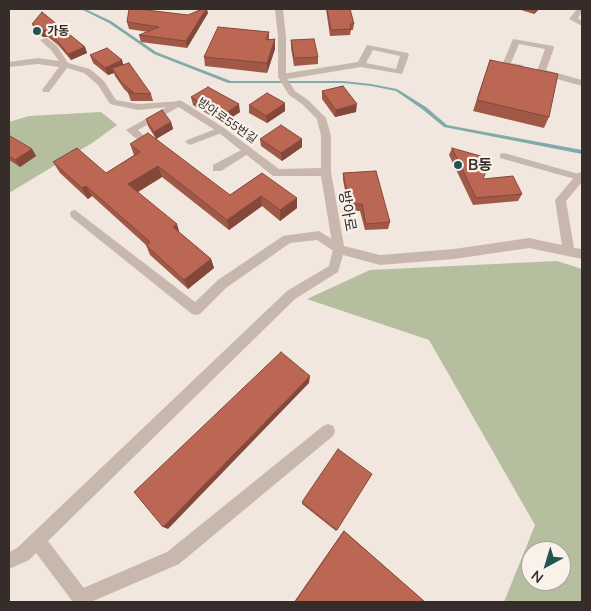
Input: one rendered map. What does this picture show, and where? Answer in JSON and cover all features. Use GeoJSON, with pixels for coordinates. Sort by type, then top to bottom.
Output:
{"type":"FeatureCollection","features":[{"type":"Feature","properties":{"kind":"street"},"geometry":{"type":"LineString","coordinates":[[279,9],[282,37],[282,77],[361,64],[399,72],[405,55],[370,47],[361,64]]}},
{"type":"Feature","properties":{"kind":"street"},"geometry":{"type":"LineString","coordinates":[[581,9],[574,19],[582,24]]}},
{"type":"Feature","properties":{"kind":"street"},"geometry":{"type":"LineString","coordinates":[[44,40],[54,48],[64,65],[46,90]]}},
{"type":"Feature","properties":{"kind":"street"},"geometry":{"type":"LineString","coordinates":[[541,71],[550,48],[516,41],[506,65],[541,71],[582,83]]}},
{"type":"Feature","properties":{"kind":"street","name":"방아로55번길"},"geometry":{"type":"LineString","coordinates":[[9,64],[38,61],[87,71],[101,83],[113,102],[138,107],[179,103],[221,130],[277,173],[326,172]]}},
{"type":"Feature","properties":{"kind":"street","name":"방아로"},"geometry":{"type":"LineString","coordinates":[[282,77],[292,93],[305,102],[321,118],[326,136],[326,172],[339,249],[380,260],[454,254],[529,243],[582,254]]}},
{"type":"Feature","properties":{"kind":"street"},"geometry":{"type":"LineString","coordinates":[[144,141],[131,130],[179,103]]}},
{"type":"Feature","properties":{"kind":"street"},"geometry":{"type":"LineString","coordinates":[[190,142],[221,130]]}},
{"type":"Feature","properties":{"kind":"street"},"geometry":{"type":"LineString","coordinates":[[217,168],[247,150]]}},
{"type":"Feature","properties":{"kind":"street"},"geometry":{"type":"LineString","coordinates":[[504,156],[581,177],[560,200],[569,251]]}},
{"type":"Feature","properties":{"kind":"street"},"geometry":{"type":"LineString","coordinates":[[9,561],[23,554],[37,541],[291,295],[334,269],[339,249],[319,235],[287,240],[222,284],[196,310],[74,214]]}},
{"type":"Feature","properties":{"kind":"street"},"geometry":{"type":"LineString","coordinates":[[37,541],[82,600],[173,558],[328,431]]}},
{"type":"Feature","properties":{"kind":"green space"},"geometry":{"type":"Polygon","coordinates":[[[101,112],[117,125],[92,143],[9,193],[9,122],[29,116],[101,112]]]}},
{"type":"Feature","properties":{"kind":"green space"},"geometry":{"type":"Polygon","coordinates":[[[557,261],[582,269],[582,602],[504,602],[521,560],[521,591],[571,591],[571,541],[529,541],[535,525],[429,340],[307,299],[370,270],[557,261]]]}},
{"type":"Feature","properties":{"kind":"building"},"geometry":{"type":"Polygon","coordinates":[[[129,9],[188,15],[206,9],[186,41],[139,35],[159,27],[127,22],[129,9]]]}},
{"type":"Feature","properties":{"kind":"building"},"geometry":{"type":"Polygon","coordinates":[[[327,9],[350,9],[354,24],[350,24],[351,29],[331,30],[327,9]]]}},
{"type":"Feature","properties":{"kind":"building"},"geometry":{"type":"Polygon","coordinates":[[[42,12],[85,47],[68,54],[55,38],[45,30],[41,31],[32,24],[42,12]]]}},
{"type":"Feature","properties":{"kind":"building"},"geometry":{"type":"Polygon","coordinates":[[[218,27],[269,32],[266,40],[275,39],[267,63],[204,57],[218,27]]]}},
{"type":"Feature","properties":{"kind":"building"},"geometry":{"type":"Polygon","coordinates":[[[314,39],[318,57],[294,58],[291,40],[314,39]]]}},
{"type":"Feature","properties":{"kind":"building"},"geometry":{"type":"Polygon","coordinates":[[[107,48],[122,60],[105,68],[90,55],[107,48]]]}},
{"type":"Feature","properties":{"kind":"building"},"geometry":{"type":"Polygon","coordinates":[[[490,60],[558,74],[549,117],[477,100],[490,60]]]}},
{"type":"Feature","properties":{"kind":"building"},"geometry":{"type":"Polygon","coordinates":[[[129,63],[151,94],[129,93],[133,92],[121,82],[112,68],[129,63]]]}},
{"type":"Feature","properties":{"kind":"building"},"geometry":{"type":"Polygon","coordinates":[[[343,86],[357,104],[336,110],[322,91],[343,86]]]}},
{"type":"Feature","properties":{"kind":"building"},"geometry":{"type":"Polygon","coordinates":[[[208,87],[239,104],[222,116],[191,97],[208,87]]]}},
{"type":"Feature","properties":{"kind":"building"},"geometry":{"type":"Polygon","coordinates":[[[267,93],[285,103],[266,116],[249,105],[267,93]]]}},
{"type":"Feature","properties":{"kind":"building"},"geometry":{"type":"Polygon","coordinates":[[[162,110],[171,122],[154,132],[146,119],[162,110]]]}},
{"type":"Feature","properties":{"kind":"building"},"geometry":{"type":"Polygon","coordinates":[[[281,125],[302,139],[281,153],[260,139],[281,125]]]}},
{"type":"Feature","properties":{"kind":"building"},"geometry":{"type":"Polygon","coordinates":[[[148,133],[230,195],[262,173],[297,198],[280,210],[261,196],[227,220],[158,166],[128,184],[177,224],[173,227],[211,259],[184,280],[146,245],[150,242],[86,186],[82,188],[53,162],[77,148],[106,173],[140,152],[130,144],[148,133]]]}},
{"type":"Feature","properties":{"kind":"building"},"geometry":{"type":"Polygon","coordinates":[[[10,136],[32,149],[15,160],[9,156],[10,136]]]}},
{"type":"Feature","properties":{"kind":"building"},"geometry":{"type":"Polygon","coordinates":[[[452,148],[491,159],[483,179],[513,176],[522,194],[476,198],[452,148]]]}},
{"type":"Feature","properties":{"kind":"building"},"geometry":{"type":"Polygon","coordinates":[[[376,171],[390,222],[366,224],[362,204],[350,204],[343,173],[376,171]]]}},
{"type":"Feature","properties":{"kind":"building"},"geometry":{"type":"Polygon","coordinates":[[[281,352],[310,376],[163,527],[134,492],[281,352]]]}},
{"type":"Feature","properties":{"kind":"building"},"geometry":{"type":"Polygon","coordinates":[[[338,449],[372,474],[337,530],[302,502],[338,449]]]}},
{"type":"Feature","properties":{"kind":"building"},"geometry":{"type":"Polygon","coordinates":[[[344,531],[425,602],[295,602],[344,531]]]}},
{"type":"Feature","properties":{"kind":"waterway"},"geometry":{"type":"LineString","coordinates":[[83,9],[110,22],[155,53],[230,82],[343,82],[397,90],[446,126],[582,152]]}},
{"type":"Feature","properties":{"kind":"place","name":"가동"},"geometry":{"type":"Point","coordinates":[37,31]}},
{"type":"Feature","properties":{"kind":"place","name":"B동"},"geometry":{"type":"Point","coordinates":[458,165]}}]}
